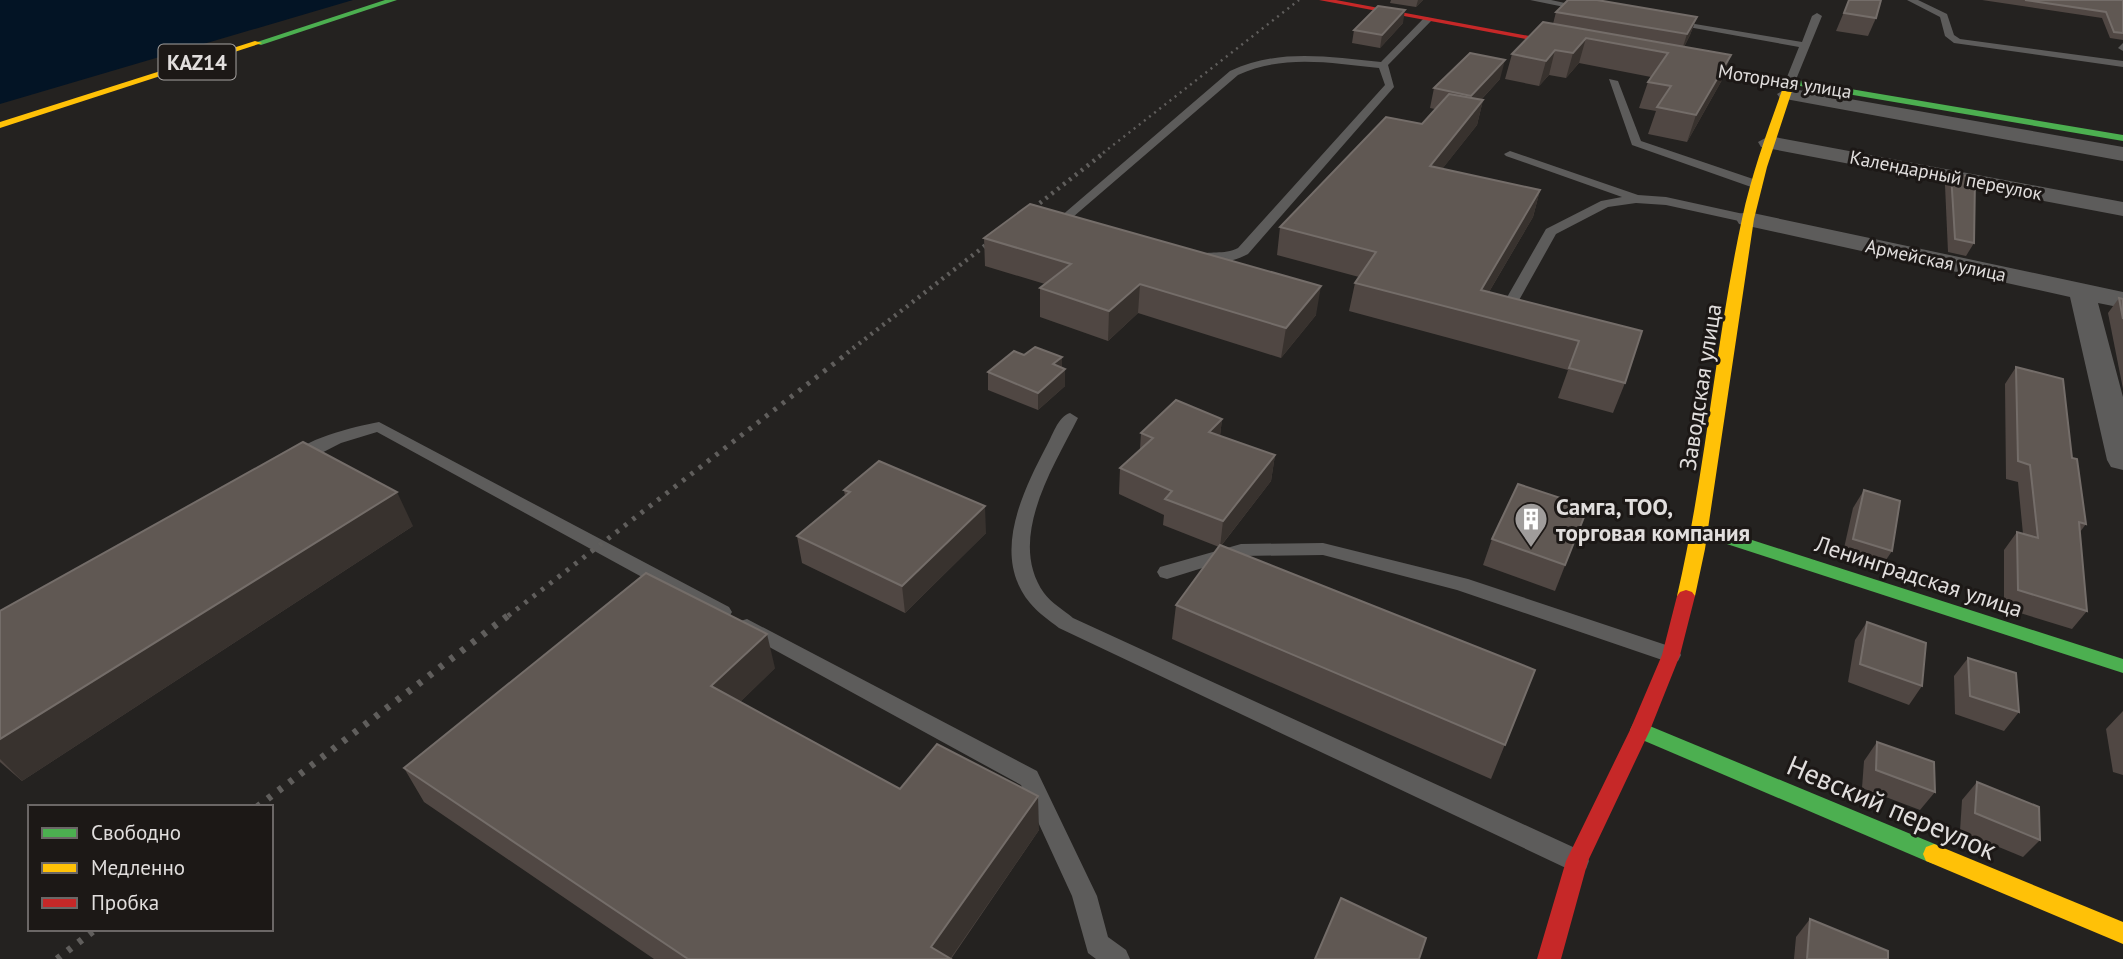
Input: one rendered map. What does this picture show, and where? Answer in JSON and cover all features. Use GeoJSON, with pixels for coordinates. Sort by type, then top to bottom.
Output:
{"type":"FeatureCollection","features":[{"type":"Feature","properties":{"kind":"main road","name":"KAZ14"},"geometry":{"type":"LineString","coordinates":[[0,125],[393,0]]}},
{"type":"Feature","properties":{"kind":"main road"},"geometry":{"type":"LineString","coordinates":[[1323,0],[1601,50]]}},
{"type":"Feature","properties":{"kind":"main road","name":"Моторная улица"},"geometry":{"type":"LineString","coordinates":[[1654,59],[1788,88],[2123,138]]}},
{"type":"Feature","properties":{"kind":"main road","name":"Заводская улица"},"geometry":{"type":"LineString","coordinates":[[1549,959],[1577,860],[1640,730],[1671,655],[1702,530],[1748,219],[1769,142],[1788,88]]}},
{"type":"Feature","properties":{"kind":"main road","name":"Ленинградская улица"},"geometry":{"type":"LineString","coordinates":[[1702,530],[2123,666]]}},
{"type":"Feature","properties":{"kind":"main road","name":"Невский переулок"},"geometry":{"type":"LineString","coordinates":[[1640,730],[2123,933]]}},
{"type":"Feature","properties":{"kind":"street","name":"Моторная улица"},"geometry":{"type":"LineString","coordinates":[[1788,88],[2123,154]]}},
{"type":"Feature","properties":{"kind":"street","name":"Календарный переулок"},"geometry":{"type":"LineString","coordinates":[[1769,142],[2123,209]]}},
{"type":"Feature","properties":{"kind":"street","name":"Армейская улица"},"geometry":{"type":"LineString","coordinates":[[1748,219],[2123,300]]}},
{"type":"Feature","properties":{"kind":"street"},"geometry":{"type":"LineString","coordinates":[[2082,291],[2123,460]]}},
{"type":"Feature","properties":{"kind":"lane"},"geometry":{"type":"LineString","coordinates":[[1534,0],[1602,11]]}},
{"type":"Feature","properties":{"kind":"lane"},"geometry":{"type":"LineString","coordinates":[[1912,0],[1944,16],[1950,36],[1957,41],[2123,64]]}},
{"type":"Feature","properties":{"kind":"lane"},"geometry":{"type":"LineString","coordinates":[[1788,88],[1817,16]]}},
{"type":"Feature","properties":{"kind":"lane"},"geometry":{"type":"LineString","coordinates":[[1383,65],[1428,19]]}},
{"type":"Feature","properties":{"kind":"lane"},"geometry":{"type":"LineString","coordinates":[[1656,20],[1805,45]]}},
{"type":"Feature","properties":{"kind":"lane"},"geometry":{"type":"LineString","coordinates":[[1101,232],[1074,225],[1066,217],[1234,73],[1275,58],[1315,58],[1383,65]]}},
{"type":"Feature","properties":{"kind":"lane"},"geometry":{"type":"LineString","coordinates":[[1195,255],[1230,258],[1243,251],[1390,85],[1383,65]]}},
{"type":"Feature","properties":{"kind":"lane"},"geometry":{"type":"LineString","coordinates":[[1613,81],[1636,143],[1758,185]]}},
{"type":"Feature","properties":{"kind":"lane"},"geometry":{"type":"LineString","coordinates":[[1510,154],[1636,198],[1666,201],[1748,219]]}},
{"type":"Feature","properties":{"kind":"lane"},"geometry":{"type":"LineString","coordinates":[[1513,299],[1551,232],[1605,204],[1636,198]]}},
{"type":"Feature","properties":{"kind":"lane"},"geometry":{"type":"LineString","coordinates":[[1070,418],[1022,518],[1021,563],[1035,596],[1066,623],[1577,860]]}},
{"type":"Feature","properties":{"kind":"lane"},"geometry":{"type":"LineString","coordinates":[[279,469],[326,440],[352,431],[379,427],[1029,778],[1084,897],[1097,944],[1117,959]]}},
{"type":"Feature","properties":{"kind":"lane"},"geometry":{"type":"LineString","coordinates":[[1167,572],[1241,550],[1322,549],[1461,584],[1671,655]]}},
{"type":"Feature","properties":{"kind":"water"},"geometry":{"type":"Polygon","coordinates":[[[0,0],[353,0],[0,104],[0,0]]]}},
{"type":"Feature","properties":{"kind":"building"},"geometry":{"type":"Polygon","coordinates":[[[1568,0],[1597,0],[1697,17],[1687,34],[1556,12],[1568,0]]]}},
{"type":"Feature","properties":{"kind":"building"},"geometry":{"type":"Polygon","coordinates":[[[1849,0],[1881,0],[1876,18],[1844,13],[1849,0]]]}},
{"type":"Feature","properties":{"kind":"building"},"geometry":{"type":"Polygon","coordinates":[[[2025,0],[2123,0],[2123,33],[2114,32],[2106,12],[2025,0]]]}},
{"type":"Feature","properties":{"kind":"building"},"geometry":{"type":"Polygon","coordinates":[[[1378,6],[1405,10],[1382,35],[1354,30],[1378,6]]]}},
{"type":"Feature","properties":{"kind":"building"},"geometry":{"type":"Polygon","coordinates":[[[1543,22],[1731,55],[1696,115],[1657,107],[1671,86],[1648,82],[1668,53],[1586,38],[1573,53],[1555,50],[1546,61],[1512,54],[1543,22]]]}},
{"type":"Feature","properties":{"kind":"building"},"geometry":{"type":"Polygon","coordinates":[[[1470,53],[1505,60],[1471,96],[1434,88],[1470,53]]]}},
{"type":"Feature","properties":{"kind":"building"},"geometry":{"type":"Polygon","coordinates":[[[1449,94],[1483,100],[1430,166],[1540,190],[1481,290],[1642,331],[1625,383],[1569,368],[1579,341],[1355,283],[1376,252],[1280,227],[1386,117],[1422,124],[1449,94]]]}},
{"type":"Feature","properties":{"kind":"building"},"geometry":{"type":"Polygon","coordinates":[[[1951,173],[1975,178],[1974,243],[1955,239],[1951,173]]]}},
{"type":"Feature","properties":{"kind":"building"},"geometry":{"type":"Polygon","coordinates":[[[1030,204],[1321,286],[1286,328],[1140,284],[1109,311],[1040,288],[1071,264],[984,238],[1030,204]]]}},
{"type":"Feature","properties":{"kind":"building"},"geometry":{"type":"Polygon","coordinates":[[[2119,298],[2123,299],[2123,319],[2119,298]]]}},
{"type":"Feature","properties":{"kind":"building"},"geometry":{"type":"Polygon","coordinates":[[[1035,347],[1062,357],[1053,364],[1065,369],[1038,393],[988,372],[1014,351],[1024,355],[1035,347]]]}},
{"type":"Feature","properties":{"kind":"building"},"geometry":{"type":"Polygon","coordinates":[[[2016,367],[2063,379],[2072,458],[2077,459],[2086,524],[2079,522],[2087,611],[2018,590],[2017,532],[2038,538],[2030,465],[2018,461],[2016,367]]]}},
{"type":"Feature","properties":{"kind":"building"},"geometry":{"type":"Polygon","coordinates":[[[1176,400],[1222,419],[1209,432],[1275,455],[1223,521],[1165,499],[1172,491],[1120,468],[1153,438],[1141,433],[1176,400]]]}},
{"type":"Feature","properties":{"kind":"building"},"geometry":{"type":"Polygon","coordinates":[[[303,442],[397,492],[0,739],[0,611],[303,442]]]}},
{"type":"Feature","properties":{"kind":"building"},"geometry":{"type":"Polygon","coordinates":[[[879,461],[985,506],[902,586],[797,536],[850,492],[844,490],[879,461]]]}},
{"type":"Feature","properties":{"kind":"building"},"geometry":{"type":"Polygon","coordinates":[[[1518,484],[1588,507],[1565,565],[1492,539],[1518,484]]]}},
{"type":"Feature","properties":{"kind":"building"},"geometry":{"type":"Polygon","coordinates":[[[1864,490],[1900,501],[1892,551],[1853,539],[1864,490]]]}},
{"type":"Feature","properties":{"kind":"building"},"geometry":{"type":"Polygon","coordinates":[[[1220,545],[1535,670],[1505,745],[1176,605],[1220,545]]]}},
{"type":"Feature","properties":{"kind":"building"},"geometry":{"type":"Polygon","coordinates":[[[646,573],[767,634],[711,686],[900,789],[937,744],[1038,796],[931,947],[951,959],[688,959],[404,768],[646,573]]]}},
{"type":"Feature","properties":{"kind":"building"},"geometry":{"type":"Polygon","coordinates":[[[1867,622],[1926,643],[1922,686],[1860,664],[1867,622]]]}},
{"type":"Feature","properties":{"kind":"building"},"geometry":{"type":"Polygon","coordinates":[[[1968,658],[2016,673],[2019,712],[1970,696],[1968,658]]]}},
{"type":"Feature","properties":{"kind":"building"},"geometry":{"type":"Polygon","coordinates":[[[1877,742],[1934,762],[1935,792],[1876,770],[1877,742]]]}},
{"type":"Feature","properties":{"kind":"building"},"geometry":{"type":"Polygon","coordinates":[[[1977,782],[2039,807],[2040,840],[1975,813],[1977,782]]]}},
{"type":"Feature","properties":{"kind":"building"},"geometry":{"type":"Polygon","coordinates":[[[1341,898],[1426,938],[1419,959],[1315,959],[1341,898]]]}},
{"type":"Feature","properties":{"kind":"building"},"geometry":{"type":"Polygon","coordinates":[[[1810,919],[1888,951],[1888,959],[1807,959],[1810,919]]]}},
{"type":"Feature","properties":{"kind":"railway"},"geometry":{"type":"LineString","coordinates":[[1103,153],[1299,0]]}},
{"type":"Feature","properties":{"kind":"railway"},"geometry":{"type":"LineString","coordinates":[[1022,217],[1105,152]]}},
{"type":"Feature","properties":{"kind":"railway"},"geometry":{"type":"LineString","coordinates":[[847,353],[1000,234]]}},
{"type":"Feature","properties":{"kind":"railway"},"geometry":{"type":"LineString","coordinates":[[508,616],[849,352]]}},
{"type":"Feature","properties":{"kind":"railway"},"geometry":{"type":"LineString","coordinates":[[260,805],[510,614]]}},
{"type":"Feature","properties":{"kind":"railway"},"geometry":{"type":"LineString","coordinates":[[57,959],[93,931]]}},
{"type":"Feature","properties":{"kind":"traffic: fast"},"geometry":{"type":"LineString","coordinates":[[258,43],[393,0]]}},
{"type":"Feature","properties":{"kind":"traffic: fast"},"geometry":{"type":"LineString","coordinates":[[1673,62],[2123,138]]}},
{"type":"Feature","properties":{"kind":"traffic: fast"},"geometry":{"type":"LineString","coordinates":[[1702,530],[2123,666]]}},
{"type":"Feature","properties":{"kind":"traffic: fast"},"geometry":{"type":"LineString","coordinates":[[1640,730],[1934,854]]}},
{"type":"Feature","properties":{"kind":"traffic: slow"},"geometry":{"type":"LineString","coordinates":[[0,125],[258,43]]}},
{"type":"Feature","properties":{"kind":"traffic: slow"},"geometry":{"type":"LineString","coordinates":[[1686,596],[1705,502],[1748,219],[1761,167],[1790,82]]}},
{"type":"Feature","properties":{"kind":"traffic: slow"},"geometry":{"type":"LineString","coordinates":[[1934,854],[2123,933]]}},
{"type":"Feature","properties":{"kind":"traffic: jam"},"geometry":{"type":"LineString","coordinates":[[1323,0],[1579,46]]}},
{"type":"Feature","properties":{"kind":"traffic: jam"},"geometry":{"type":"LineString","coordinates":[[1549,959],[1577,861],[1640,730],[1671,655],[1686,596]]}},
{"type":"Feature","properties":{"kind":"place","name":"Самга, ТОО, торговая компания"},"geometry":{"type":"Point","coordinates":[1531,549]}}]}
